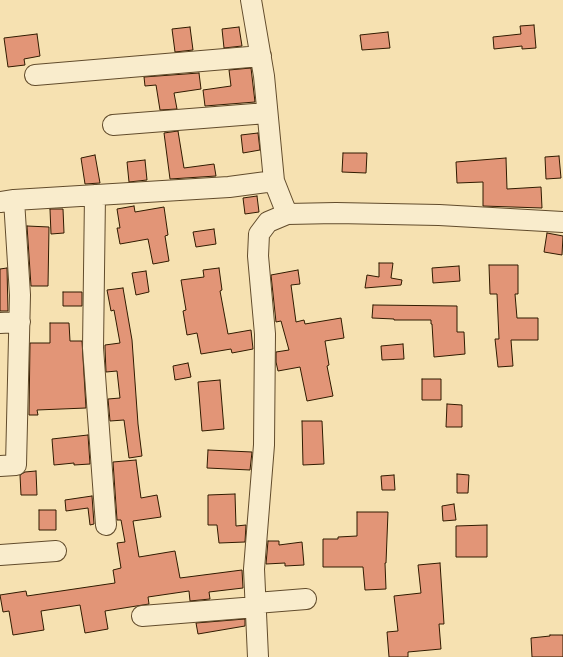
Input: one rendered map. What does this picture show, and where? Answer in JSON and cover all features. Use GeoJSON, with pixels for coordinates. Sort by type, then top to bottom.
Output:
{"type":"FeatureCollection","features":[{"type":"Feature","properties":{"kind":"street"},"geometry":{"type":"LineString","coordinates":[[251,0],[264,76],[274,181],[287,214]]}},
{"type":"Feature","properties":{"kind":"street"},"geometry":{"type":"LineString","coordinates":[[35,75],[260,56]]}},
{"type":"Feature","properties":{"kind":"street"},"geometry":{"type":"LineString","coordinates":[[113,125],[268,113]]}},
{"type":"Feature","properties":{"kind":"street"},"geometry":{"type":"LineString","coordinates":[[0,466],[16,465],[9,394],[20,322],[20,295],[7,201],[228,187],[274,181]]}},
{"type":"Feature","properties":{"kind":"street"},"geometry":{"type":"LineString","coordinates":[[95,195],[93,348],[106,525]]}},
{"type":"Feature","properties":{"kind":"street"},"geometry":{"type":"LineString","coordinates":[[258,657],[254,570],[264,445],[265,334],[258,256],[259,234],[268,222],[287,214],[336,213],[439,215],[563,222]]}},
{"type":"Feature","properties":{"kind":"street"},"geometry":{"type":"LineString","coordinates":[[0,323],[20,322]]}},
{"type":"Feature","properties":{"kind":"street"},"geometry":{"type":"LineString","coordinates":[[0,555],[56,551]]}},
{"type":"Feature","properties":{"kind":"street"},"geometry":{"type":"LineString","coordinates":[[142,616],[256,605],[306,598]]}},
{"type":"Feature","properties":{"kind":"building"},"geometry":{"type":"Polygon","coordinates":[[[534,25],[536,48],[522,49],[522,46],[494,49],[493,37],[521,34],[520,26],[534,25]]]}},
{"type":"Feature","properties":{"kind":"building"},"geometry":{"type":"Polygon","coordinates":[[[190,27],[193,50],[175,52],[172,29],[190,27]]]}},
{"type":"Feature","properties":{"kind":"building"},"geometry":{"type":"Polygon","coordinates":[[[239,27],[242,46],[224,48],[222,29],[239,27]]]}},
{"type":"Feature","properties":{"kind":"building"},"geometry":{"type":"Polygon","coordinates":[[[388,32],[390,48],[362,50],[360,35],[388,32]]]}},
{"type":"Feature","properties":{"kind":"building"},"geometry":{"type":"Polygon","coordinates":[[[37,34],[40,56],[24,59],[25,65],[8,67],[4,38],[37,34]]]}},
{"type":"Feature","properties":{"kind":"building"},"geometry":{"type":"Polygon","coordinates":[[[251,68],[255,102],[205,106],[203,90],[231,86],[229,70],[251,68]]]}},
{"type":"Feature","properties":{"kind":"building"},"geometry":{"type":"Polygon","coordinates":[[[199,73],[201,89],[174,93],[177,109],[160,110],[156,85],[145,86],[144,77],[199,73]]]}},
{"type":"Feature","properties":{"kind":"building"},"geometry":{"type":"Polygon","coordinates":[[[178,131],[184,168],[214,164],[216,176],[170,179],[164,133],[178,131]]]}},
{"type":"Feature","properties":{"kind":"building"},"geometry":{"type":"Polygon","coordinates":[[[258,133],[260,150],[243,153],[241,135],[258,133]]]}},
{"type":"Feature","properties":{"kind":"building"},"geometry":{"type":"Polygon","coordinates":[[[343,153],[367,153],[366,173],[342,172],[343,153]]]}},
{"type":"Feature","properties":{"kind":"building"},"geometry":{"type":"Polygon","coordinates":[[[95,155],[100,183],[85,184],[81,158],[95,155]]]}},
{"type":"Feature","properties":{"kind":"building"},"geometry":{"type":"Polygon","coordinates":[[[559,156],[561,178],[546,179],[545,157],[559,156]]]}},
{"type":"Feature","properties":{"kind":"building"},"geometry":{"type":"Polygon","coordinates":[[[506,158],[507,189],[541,187],[542,208],[483,206],[483,182],[457,183],[456,162],[506,158]]]}},
{"type":"Feature","properties":{"kind":"building"},"geometry":{"type":"Polygon","coordinates":[[[145,160],[147,180],[129,182],[127,162],[145,160]]]}},
{"type":"Feature","properties":{"kind":"building"},"geometry":{"type":"Polygon","coordinates":[[[257,196],[259,212],[245,214],[243,198],[257,196]]]}},
{"type":"Feature","properties":{"kind":"building"},"geometry":{"type":"Polygon","coordinates":[[[134,206],[135,212],[164,207],[168,235],[165,236],[169,261],[153,264],[148,239],[120,244],[117,228],[120,228],[117,209],[134,206]]]}},
{"type":"Feature","properties":{"kind":"building"},"geometry":{"type":"Polygon","coordinates":[[[50,209],[63,209],[64,233],[51,234],[50,209]]]}},
{"type":"Feature","properties":{"kind":"building"},"geometry":{"type":"Polygon","coordinates":[[[27,226],[49,227],[48,286],[31,286],[27,226]]]}},
{"type":"Feature","properties":{"kind":"building"},"geometry":{"type":"Polygon","coordinates":[[[214,229],[216,244],[196,247],[193,232],[214,229]]]}},
{"type":"Feature","properties":{"kind":"building"},"geometry":{"type":"Polygon","coordinates":[[[547,233],[563,236],[562,255],[544,252],[547,233]]]}},
{"type":"Feature","properties":{"kind":"building"},"geometry":{"type":"Polygon","coordinates":[[[379,263],[393,263],[391,278],[402,280],[401,285],[365,288],[367,275],[379,277],[379,263]]]}},
{"type":"Feature","properties":{"kind":"building"},"geometry":{"type":"Polygon","coordinates":[[[489,265],[518,265],[518,294],[515,294],[517,318],[538,318],[538,340],[511,340],[513,366],[498,367],[495,339],[499,339],[497,294],[490,294],[489,265]]]}},
{"type":"Feature","properties":{"kind":"building"},"geometry":{"type":"Polygon","coordinates":[[[459,266],[460,281],[433,283],[432,268],[459,266]]]}},
{"type":"Feature","properties":{"kind":"building"},"geometry":{"type":"Polygon","coordinates":[[[7,268],[8,311],[0,311],[0,269],[7,268]]]}},
{"type":"Feature","properties":{"kind":"building"},"geometry":{"type":"Polygon","coordinates":[[[219,268],[222,290],[220,291],[228,334],[251,330],[253,349],[232,353],[231,349],[201,354],[197,333],[187,335],[183,311],[186,310],[181,280],[204,277],[203,270],[219,268]]]}},
{"type":"Feature","properties":{"kind":"building"},"geometry":{"type":"Polygon","coordinates":[[[298,270],[300,284],[291,285],[296,322],[304,320],[305,324],[341,318],[344,338],[325,341],[329,365],[327,366],[333,396],[307,401],[300,367],[278,371],[276,362],[276,352],[289,350],[281,321],[276,322],[271,275],[298,270]]]}},
{"type":"Feature","properties":{"kind":"building"},"geometry":{"type":"Polygon","coordinates":[[[146,271],[149,292],[136,295],[132,273],[146,271]]]}},
{"type":"Feature","properties":{"kind":"building"},"geometry":{"type":"Polygon","coordinates":[[[123,288],[132,340],[138,424],[142,456],[129,458],[124,420],[110,421],[108,399],[120,398],[117,371],[106,372],[105,348],[105,345],[120,343],[114,310],[111,311],[107,290],[123,288]]]}},
{"type":"Feature","properties":{"kind":"building"},"geometry":{"type":"Polygon","coordinates":[[[63,292],[82,292],[82,306],[63,306],[63,292]]]}},
{"type":"Feature","properties":{"kind":"building"},"geometry":{"type":"Polygon","coordinates":[[[373,305],[457,306],[457,332],[464,332],[465,354],[434,357],[431,320],[394,320],[372,318],[373,305]]]}},
{"type":"Feature","properties":{"kind":"building"},"geometry":{"type":"Polygon","coordinates":[[[50,323],[69,323],[70,341],[82,341],[86,408],[37,410],[38,415],[29,415],[30,343],[50,343],[50,323]]]}},
{"type":"Feature","properties":{"kind":"building"},"geometry":{"type":"Polygon","coordinates":[[[403,344],[404,359],[382,360],[381,346],[403,344]]]}},
{"type":"Feature","properties":{"kind":"building"},"geometry":{"type":"Polygon","coordinates":[[[188,363],[191,377],[175,380],[173,366],[188,363]]]}},
{"type":"Feature","properties":{"kind":"building"},"geometry":{"type":"Polygon","coordinates":[[[422,379],[441,379],[441,400],[422,400],[422,379]]]}},
{"type":"Feature","properties":{"kind":"building"},"geometry":{"type":"Polygon","coordinates":[[[220,380],[224,429],[202,431],[198,382],[220,380]]]}},
{"type":"Feature","properties":{"kind":"building"},"geometry":{"type":"Polygon","coordinates":[[[447,404],[462,405],[462,427],[446,427],[447,404]]]}},
{"type":"Feature","properties":{"kind":"building"},"geometry":{"type":"Polygon","coordinates":[[[302,421],[322,421],[324,464],[303,465],[302,421]]]}},
{"type":"Feature","properties":{"kind":"building"},"geometry":{"type":"Polygon","coordinates":[[[88,435],[90,464],[74,465],[74,463],[54,465],[52,439],[88,435]]]}},
{"type":"Feature","properties":{"kind":"building"},"geometry":{"type":"Polygon","coordinates":[[[208,450],[252,452],[250,470],[207,468],[208,450]]]}},
{"type":"Feature","properties":{"kind":"building"},"geometry":{"type":"Polygon","coordinates":[[[136,460],[141,498],[157,495],[161,517],[133,521],[139,557],[175,551],[180,578],[242,570],[243,588],[209,592],[210,599],[190,601],[189,591],[148,597],[149,604],[105,611],[108,629],[85,633],[80,605],[41,611],[44,630],[13,635],[9,611],[3,612],[0,595],[26,591],[27,596],[115,583],[113,570],[121,568],[117,543],[125,542],[121,520],[117,520],[113,462],[136,460]]]}},
{"type":"Feature","properties":{"kind":"building"},"geometry":{"type":"Polygon","coordinates":[[[36,471],[37,495],[21,495],[20,475],[25,472],[36,471]]]}},
{"type":"Feature","properties":{"kind":"building"},"geometry":{"type":"Polygon","coordinates":[[[457,474],[469,475],[468,493],[457,493],[457,474]]]}},
{"type":"Feature","properties":{"kind":"building"},"geometry":{"type":"Polygon","coordinates":[[[394,475],[395,490],[382,490],[381,476],[394,475]]]}},
{"type":"Feature","properties":{"kind":"building"},"geometry":{"type":"Polygon","coordinates":[[[235,494],[236,526],[246,525],[245,542],[219,543],[217,525],[208,525],[208,495],[235,494]]]}},
{"type":"Feature","properties":{"kind":"building"},"geometry":{"type":"Polygon","coordinates":[[[92,496],[94,524],[90,525],[88,508],[66,511],[65,500],[92,496]]]}},
{"type":"Feature","properties":{"kind":"building"},"geometry":{"type":"Polygon","coordinates":[[[454,504],[456,520],[443,521],[442,506],[454,504]]]}},
{"type":"Feature","properties":{"kind":"building"},"geometry":{"type":"Polygon","coordinates":[[[39,510],[56,510],[56,530],[39,530],[39,510]]]}},
{"type":"Feature","properties":{"kind":"building"},"geometry":{"type":"Polygon","coordinates":[[[357,512],[388,512],[385,563],[386,589],[365,590],[363,567],[323,567],[323,539],[338,539],[338,537],[357,536],[357,512]]]}},
{"type":"Feature","properties":{"kind":"building"},"geometry":{"type":"Polygon","coordinates":[[[487,525],[487,557],[456,557],[456,526],[487,525]]]}},
{"type":"Feature","properties":{"kind":"building"},"geometry":{"type":"Polygon","coordinates":[[[268,541],[279,541],[279,545],[302,542],[304,565],[285,566],[285,563],[266,564],[268,541]]]}},
{"type":"Feature","properties":{"kind":"building"},"geometry":{"type":"Polygon","coordinates":[[[440,563],[444,624],[439,624],[441,649],[408,652],[408,657],[389,657],[387,632],[398,631],[394,596],[421,593],[418,565],[440,563]]]}},
{"type":"Feature","properties":{"kind":"building"},"geometry":{"type":"Polygon","coordinates":[[[245,619],[245,626],[198,634],[196,623],[245,619]]]}},
{"type":"Feature","properties":{"kind":"building"},"geometry":{"type":"Polygon","coordinates":[[[550,635],[563,635],[563,657],[532,657],[531,638],[550,635]]]}}]}
